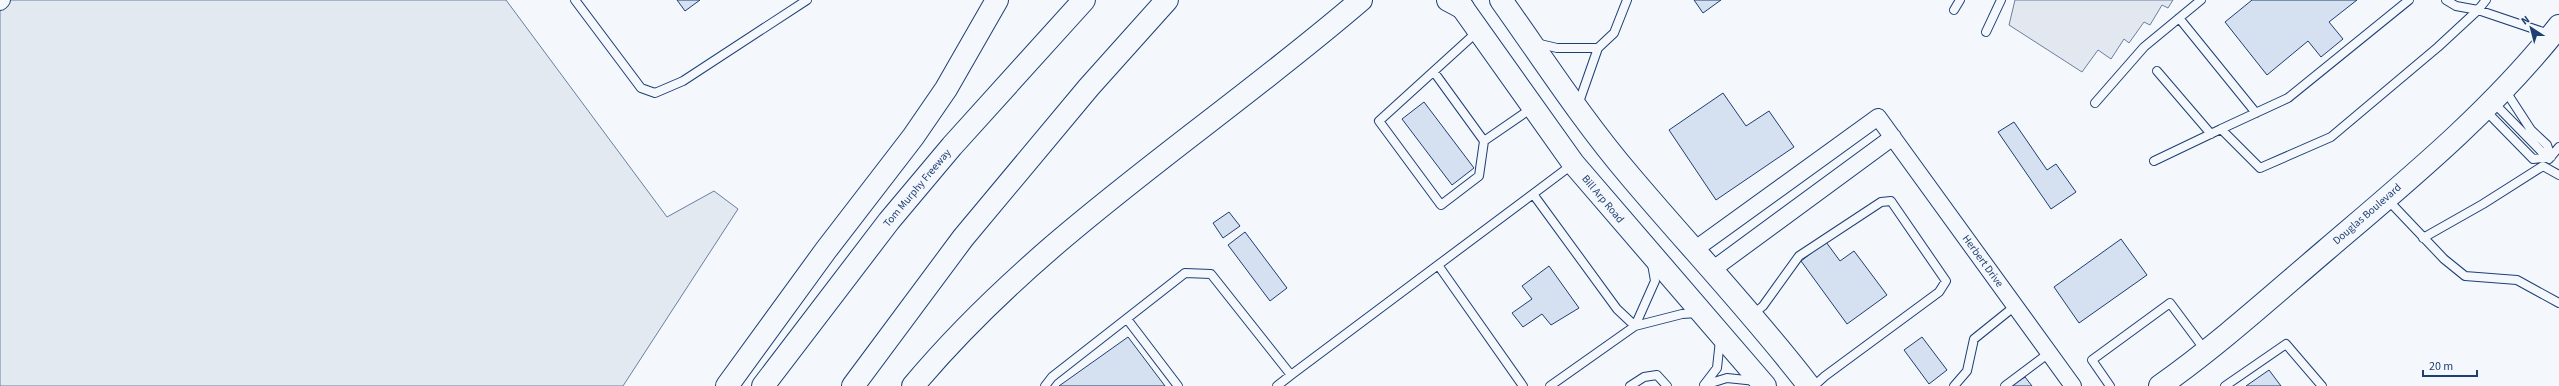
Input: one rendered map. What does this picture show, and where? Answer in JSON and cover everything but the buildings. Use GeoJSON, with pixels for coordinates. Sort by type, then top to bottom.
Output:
{"type":"FeatureCollection","features":[{"type":"Feature","properties":{"kind":"main road"},"geometry":{"type":"LineString","coordinates":[[728,386],[826,250],[913,136],[946,89],[997,0]]}},
{"type":"Feature","properties":{"kind":"main road","name":"Tom Murphy Freeway"},"geometry":{"type":"LineString","coordinates":[[763,386],[889,220],[1084,0]]}},
{"type":"Feature","properties":{"kind":"main road"},"geometry":{"type":"LineString","coordinates":[[853,386],[963,238],[1089,87],[1167,0]]}},
{"type":"Feature","properties":{"kind":"main road"},"geometry":{"type":"LineString","coordinates":[[913,386],[960,332],[1047,249],[1356,4],[1371,0]]}},
{"type":"Feature","properties":{"kind":"main road"},"geometry":{"type":"LineString","coordinates":[[1501,0],[1577,108],[1629,175],[1752,316],[1809,386]]}},
{"type":"Feature","properties":{"kind":"main road","name":"Bill Arp Road"},"geometry":{"type":"LineString","coordinates":[[1456,3],[1479,31],[1532,108],[1573,163],[1763,384]]}},
{"type":"Feature","properties":{"kind":"main road","name":"Douglas Boulevard"},"geometry":{"type":"LineString","coordinates":[[2170,383],[2205,351],[2386,199],[2494,101],[2556,31]]}},
{"type":"Feature","properties":{"kind":"street","name":"Herbert Drive"},"geometry":{"type":"LineString","coordinates":[[1694,250],[1878,117],[2049,353],[2069,385]]}},
{"type":"Feature","properties":{"kind":"street"},"geometry":{"type":"LineString","coordinates":[[1712,270],[1893,137]]}},
{"type":"Feature","properties":{"kind":"lane"},"geometry":{"type":"LineString","coordinates":[[574,0],[641,88],[655,93],[684,81],[807,0]]}},
{"type":"Feature","properties":{"kind":"lane"},"geometry":{"type":"LineString","coordinates":[[1577,108],[1598,48],[1614,33],[1627,0]]}},
{"type":"Feature","properties":{"kind":"lane"},"geometry":{"type":"LineString","coordinates":[[1954,10],[1960,0]]}},
{"type":"Feature","properties":{"kind":"lane"},"geometry":{"type":"LineString","coordinates":[[1986,32],[2001,0]]}},
{"type":"Feature","properties":{"kind":"lane"},"geometry":{"type":"LineString","coordinates":[[2095,103],[2144,48],[2201,0]]}},
{"type":"Feature","properties":{"kind":"lane"},"geometry":{"type":"LineString","coordinates":[[2154,161],[2288,98],[2408,0]]}},
{"type":"Feature","properties":{"kind":"lane"},"geometry":{"type":"LineString","coordinates":[[2446,0],[2456,6],[2478,10],[2556,31]]}},
{"type":"Feature","properties":{"kind":"lane"},"geometry":{"type":"LineString","coordinates":[[2221,129],[2260,168],[2331,137],[2438,47],[2478,10],[2486,0]]}},
{"type":"Feature","properties":{"kind":"lane"},"geometry":{"type":"LineString","coordinates":[[2179,18],[2256,113]]}},
{"type":"Feature","properties":{"kind":"lane"},"geometry":{"type":"LineString","coordinates":[[1434,72],[1484,141],[1479,176],[1441,204],[1379,121],[1479,31]]}},
{"type":"Feature","properties":{"kind":"lane"},"geometry":{"type":"LineString","coordinates":[[1530,41],[1557,48],[1598,48]]}},
{"type":"Feature","properties":{"kind":"lane"},"geometry":{"type":"LineString","coordinates":[[2157,71],[2211,134]]}},
{"type":"Feature","properties":{"kind":"lane"},"geometry":{"type":"LineString","coordinates":[[2494,101],[2531,130],[2547,145],[2551,157]]}},
{"type":"Feature","properties":{"kind":"lane"},"geometry":{"type":"LineString","coordinates":[[2494,101],[2541,151],[2551,157]]}},
{"type":"Feature","properties":{"kind":"lane"},"geometry":{"type":"LineString","coordinates":[[1484,141],[1532,108]]}},
{"type":"Feature","properties":{"kind":"lane"},"geometry":{"type":"LineString","coordinates":[[2423,238],[2483,204],[2543,166],[2559,147]]}},
{"type":"Feature","properties":{"kind":"lane"},"geometry":{"type":"LineString","coordinates":[[1277,386],[1573,163]]}},
{"type":"Feature","properties":{"kind":"lane"},"geometry":{"type":"LineString","coordinates":[[2543,166],[2559,175]]}},
{"type":"Feature","properties":{"kind":"lane"},"geometry":{"type":"LineString","coordinates":[[1533,194],[1617,309],[1635,326]]}},
{"type":"Feature","properties":{"kind":"lane"},"geometry":{"type":"LineString","coordinates":[[2386,199],[2423,238],[2465,276],[2517,280],[2559,303]]}},
{"type":"Feature","properties":{"kind":"lane"},"geometry":{"type":"LineString","coordinates":[[1752,316],[1763,306],[1799,256],[1881,202],[1891,201],[1946,281],[1939,292],[1825,376],[1814,386]]}},
{"type":"Feature","properties":{"kind":"lane"},"geometry":{"type":"LineString","coordinates":[[1635,326],[1655,281],[1651,255]]}},
{"type":"Feature","properties":{"kind":"lane"},"geometry":{"type":"LineString","coordinates":[[1438,265],[1523,386]]}},
{"type":"Feature","properties":{"kind":"lane"},"geometry":{"type":"LineString","coordinates":[[1045,386],[1052,377],[1185,273],[1211,274],[1291,376]]}},
{"type":"Feature","properties":{"kind":"lane"},"geometry":{"type":"LineString","coordinates":[[2110,386],[2092,360],[2170,303],[2205,351]]}},
{"type":"Feature","properties":{"kind":"lane"},"geometry":{"type":"LineString","coordinates":[[1954,386],[1967,371],[1974,339],[2015,306]]}},
{"type":"Feature","properties":{"kind":"lane"},"geometry":{"type":"LineString","coordinates":[[1550,386],[1635,326],[1682,314],[1702,313]]}},
{"type":"Feature","properties":{"kind":"lane"},"geometry":{"type":"LineString","coordinates":[[1127,319],[1178,386]]}},
{"type":"Feature","properties":{"kind":"lane"},"geometry":{"type":"LineString","coordinates":[[1703,386],[1717,368],[1721,345],[1719,333]]}},
{"type":"Feature","properties":{"kind":"lane"},"geometry":{"type":"LineString","coordinates":[[2224,386],[2286,344],[2322,386]]}},
{"type":"Feature","properties":{"kind":"lane"},"geometry":{"type":"LineString","coordinates":[[2005,386],[2049,353]]}},
{"type":"Feature","properties":{"kind":"lane"},"geometry":{"type":"LineString","coordinates":[[1630,386],[1644,377],[1657,376],[1667,386]]}},
{"type":"Feature","properties":{"kind":"lane"},"geometry":{"type":"LineString","coordinates":[[1703,386],[1727,378],[1763,384]]}},
{"type":"Feature","properties":{"kind":"shaded area"},"geometry":{"type":"Polygon","coordinates":[[[0,0],[506,0],[667,217],[714,191],[738,209],[623,386],[0,386],[0,0]]]}},
{"type":"Feature","properties":{"kind":"shaded area"},"geometry":{"type":"Polygon","coordinates":[[[2015,0],[2173,0],[2168,8],[2162,5],[2150,25],[2144,22],[2129,43],[2124,39],[2111,59],[2098,50],[2082,72],[2009,25],[2015,0]]]}}]}
